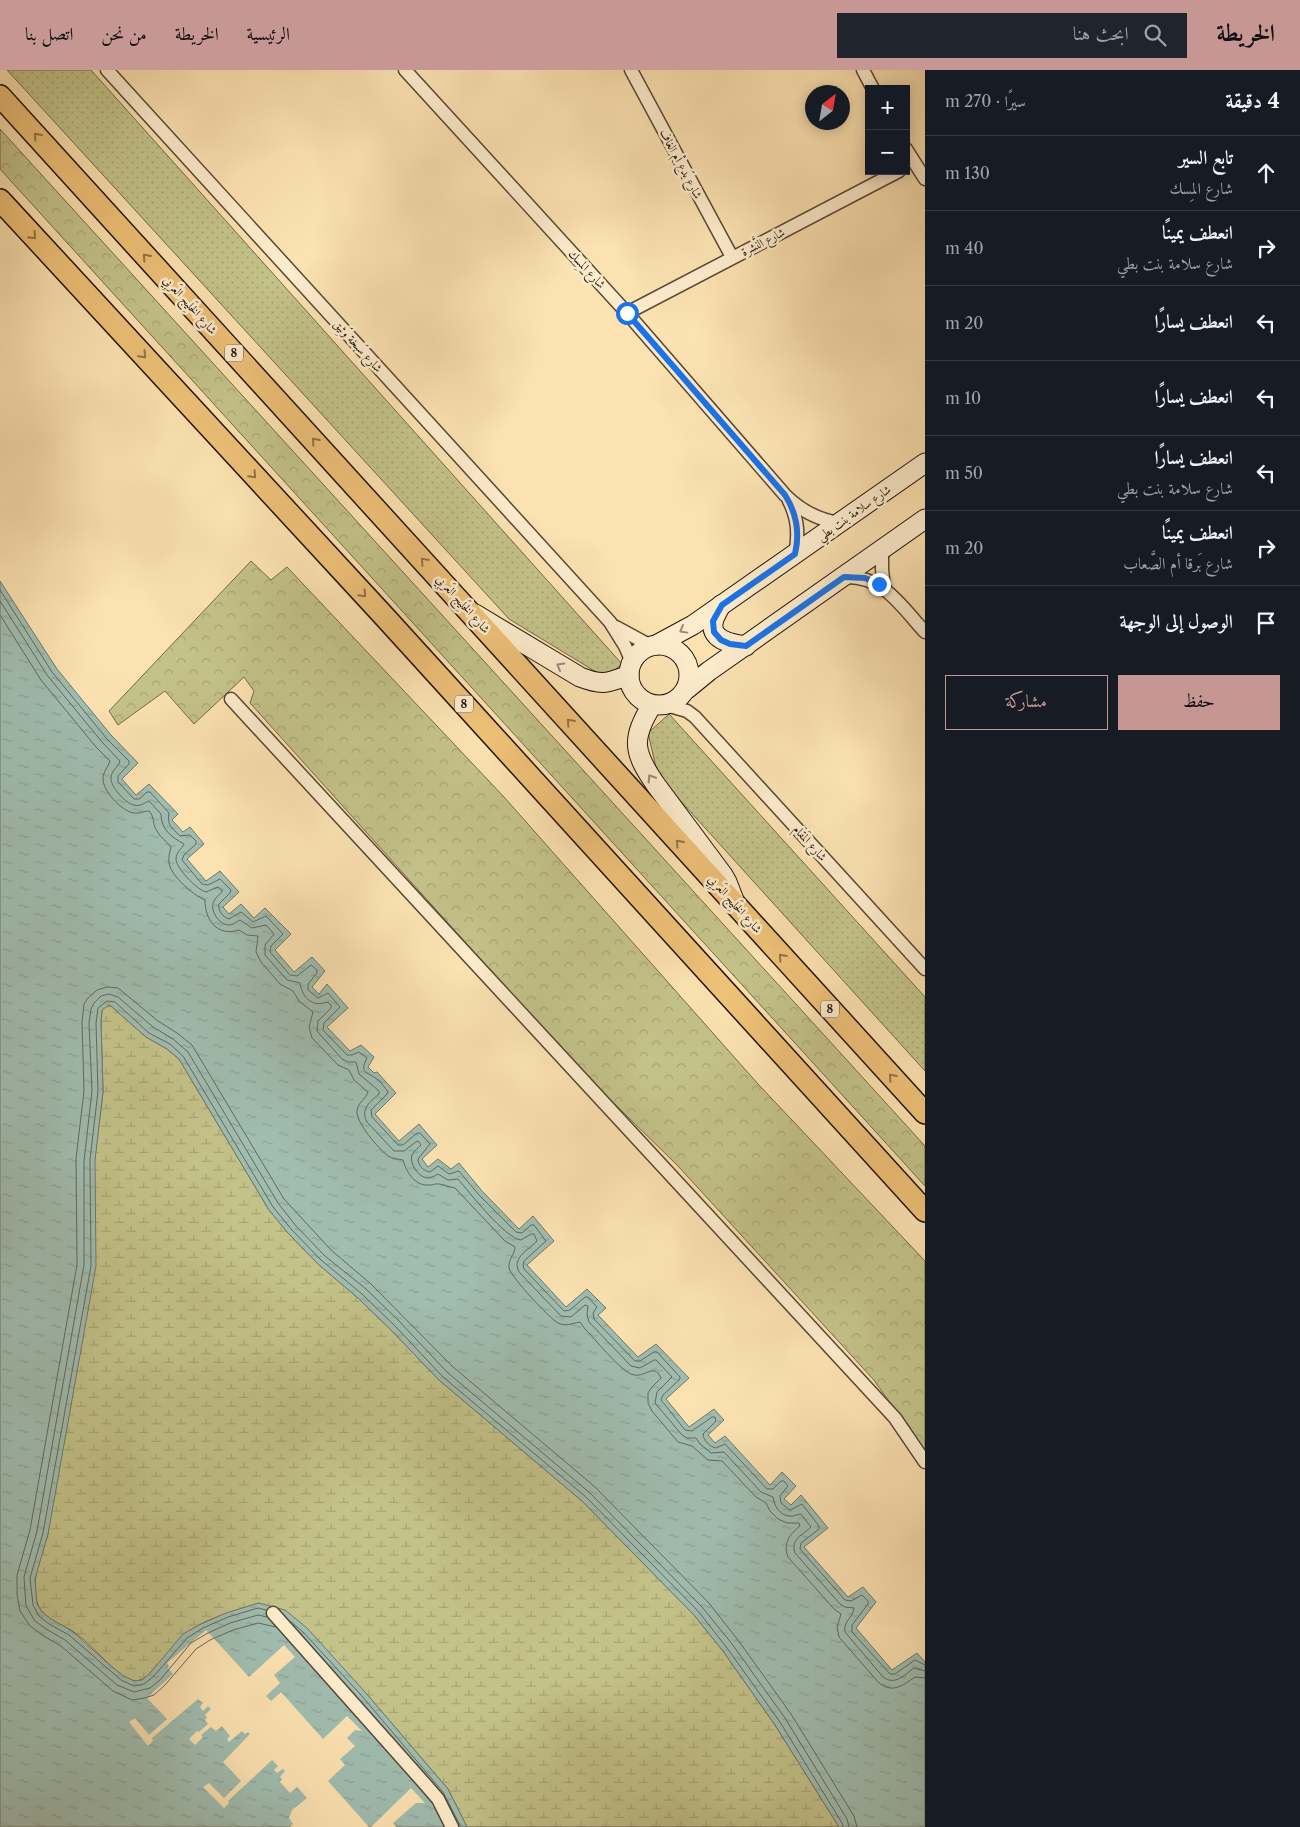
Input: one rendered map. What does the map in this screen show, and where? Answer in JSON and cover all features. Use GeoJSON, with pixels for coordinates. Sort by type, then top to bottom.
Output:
{"type":"FeatureCollection","features":[{"type":"Feature","properties":{"kind":"highway","name":"شارع الخَلِيج العَربِي"},"geometry":{"type":"LineString","coordinates":[[0,96],[925,1112]]}},
{"type":"Feature","properties":{"kind":"highway","name":"8"},"geometry":{"type":"LineString","coordinates":[[0,200],[376,608],[925,1211]]}},
{"type":"Feature","properties":{"kind":"main road","name":"شارع سلامة بنت بطي"},"geometry":{"type":"LineString","coordinates":[[653,646],[693,625],[925,463]]}},
{"type":"Feature","properties":{"kind":"main road"},"geometry":{"type":"LineString","coordinates":[[735,905],[730,888],[723,875],[648,773],[638,749],[638,735],[642,721],[659,705],[677,700],[686,690],[746,646],[925,519]]}},
{"type":"Feature","properties":{"kind":"main road"},"geometry":{"type":"LineString","coordinates":[[722,605],[713,621],[714,632],[721,640],[730,644],[746,646]]}},
{"type":"Feature","properties":{"kind":"main road"},"geometry":{"type":"LineString","coordinates":[[469,610],[580,678],[593,682],[605,684],[630,669],[639,652],[653,646],[672,648],[684,658],[690,673],[686,690]]}},
{"type":"Feature","properties":{"kind":"main road"},"geometry":{"type":"LineString","coordinates":[[630,669],[632,688],[640,699],[659,705]]}},
{"type":"Feature","properties":{"kind":"street","name":"شارع سَبخة وَثِيق"},"geometry":{"type":"LineString","coordinates":[[107,70],[610,622],[625,646],[630,669]]}},
{"type":"Feature","properties":{"kind":"street","name":"شارع المِسك"},"geometry":{"type":"LineString","coordinates":[[405,70],[627,313],[785,495],[794,504],[810,514],[828,521],[840,523]]}},
{"type":"Feature","properties":{"kind":"street","name":"شارع بَدع أم الغاف"},"geometry":{"type":"LineString","coordinates":[[631,70],[732,258]]}},
{"type":"Feature","properties":{"kind":"street"},"geometry":{"type":"LineString","coordinates":[[863,70],[871,85]]}},
{"type":"Feature","properties":{"kind":"street"},"geometry":{"type":"LineString","coordinates":[[910,166],[925,179]]}},
{"type":"Feature","properties":{"kind":"street","name":"شارع النَّشرة"},"geometry":{"type":"LineString","coordinates":[[627,313],[891,175]]}},
{"type":"Feature","properties":{"kind":"street","name":"شارع المِسك"},"geometry":{"type":"LineString","coordinates":[[785,495],[794,511],[797,528],[795,554]]}},
{"type":"Feature","properties":{"kind":"street"},"geometry":{"type":"LineString","coordinates":[[882,550],[884,588]]}},
{"type":"Feature","properties":{"kind":"street"},"geometry":{"type":"LineString","coordinates":[[844,577],[865,578],[884,588],[925,632]]}},
{"type":"Feature","properties":{"kind":"street","name":"شارع سَبخة وَثِيق"},"geometry":{"type":"LineString","coordinates":[[610,622],[630,636],[653,646]]}},
{"type":"Feature","properties":{"kind":"street","name":"شارع المَقام"},"geometry":{"type":"LineString","coordinates":[[686,690],[695,717]]}},
{"type":"Feature","properties":{"kind":"street"},"geometry":{"type":"LineString","coordinates":[[230,699],[895,1418],[925,1462]]}},
{"type":"Feature","properties":{"kind":"street","name":"شارع المَقام"},"geometry":{"type":"LineString","coordinates":[[659,705],[687,711],[695,717],[925,969]]}},
{"type":"Feature","properties":{"kind":"street"},"geometry":{"type":"LineString","coordinates":[[273,1613],[425,1784],[438,1800],[452,1827]]}},
{"type":"Feature","properties":{"kind":"green space"},"geometry":{"type":"Polygon","coordinates":[[[7,70],[91,70],[622,664],[606,678],[509,619],[7,70]]]}},
{"type":"Feature","properties":{"kind":"green space"},"geometry":{"type":"Polygon","coordinates":[[[0,129],[925,1146],[925,1186],[0,169],[0,129]]]}},
{"type":"Feature","properties":{"kind":"green space"},"geometry":{"type":"Polygon","coordinates":[[[251,561],[271,580],[287,567],[504,797],[758,1084],[925,1261],[925,1451],[873,1379],[677,1165],[582,1072],[250,703],[254,691],[244,677],[194,724],[165,691],[118,725],[109,711],[251,561]]]}},
{"type":"Feature","properties":{"kind":"green space"},"geometry":{"type":"Polygon","coordinates":[[[669,714],[925,997],[925,1071],[658,776],[648,733],[669,714]]]}},
{"type":"Feature","properties":{"kind":"green space"},"geometry":{"type":"Polygon","coordinates":[[[106,1006],[111,1006],[146,1037],[167,1049],[179,1059],[269,1210],[288,1233],[318,1264],[358,1298],[391,1330],[439,1380],[582,1501],[694,1615],[723,1651],[775,1725],[839,1827],[467,1827],[448,1789],[365,1692],[259,1603],[220,1616],[193,1628],[180,1639],[152,1673],[138,1681],[131,1680],[122,1675],[78,1635],[52,1620],[40,1610],[35,1587],[40,1560],[48,1534],[103,1092],[101,1023],[102,1010],[106,1006]]]}},
{"type":"Feature","properties":{"kind":"water"},"geometry":{"type":"Polygon","coordinates":[[[0,581],[57,669],[111,735],[138,763],[122,779],[136,795],[149,784],[178,814],[172,820],[183,832],[190,827],[204,844],[187,859],[206,881],[220,871],[239,892],[223,907],[229,914],[241,904],[254,918],[265,908],[291,934],[275,950],[294,972],[312,957],[325,971],[312,987],[319,994],[327,984],[348,1008],[327,1027],[350,1051],[361,1045],[374,1057],[368,1067],[374,1073],[377,1072],[396,1093],[375,1114],[399,1141],[419,1124],[437,1145],[422,1159],[428,1167],[438,1159],[451,1169],[459,1163],[482,1191],[519,1229],[533,1216],[554,1241],[527,1265],[566,1307],[587,1289],[606,1308],[598,1315],[638,1357],[656,1344],[689,1378],[666,1399],[689,1427],[714,1409],[724,1420],[708,1435],[715,1443],[725,1436],[770,1485],[782,1472],[796,1486],[784,1499],[791,1505],[801,1495],[828,1528],[804,1547],[848,1597],[863,1587],[876,1602],[856,1628],[892,1670],[917,1653],[925,1662],[925,1827],[839,1827],[775,1725],[723,1651],[694,1615],[582,1501],[439,1380],[391,1330],[358,1298],[318,1264],[288,1233],[269,1210],[179,1059],[167,1049],[146,1037],[109,1005],[102,1010],[101,1023],[103,1092],[95,1160],[96,1266],[48,1534],[35,1579],[37,1604],[42,1612],[72,1631],[112,1667],[134,1681],[142,1680],[183,1634],[201,1624],[226,1613],[259,1603],[285,1610],[307,1628],[448,1789],[467,1827],[0,1827],[0,581]]]}},
{"type":"Feature","properties":{"kind":"pier"},"geometry":{"type":"Polygon","coordinates":[[[206,1630],[249,1677],[284,1645],[295,1657],[274,1675],[280,1683],[266,1696],[271,1701],[281,1692],[323,1739],[347,1716],[362,1731],[355,1730],[347,1738],[355,1746],[340,1759],[345,1765],[328,1781],[369,1827],[290,1827],[293,1824],[289,1818],[292,1810],[307,1798],[297,1787],[290,1793],[280,1782],[282,1779],[280,1777],[285,1771],[283,1769],[277,1773],[274,1770],[278,1766],[272,1760],[228,1801],[229,1803],[224,1808],[203,1787],[209,1783],[224,1798],[241,1781],[223,1762],[250,1734],[248,1732],[245,1734],[242,1731],[229,1742],[227,1739],[230,1736],[222,1726],[216,1731],[211,1727],[201,1735],[203,1737],[195,1745],[189,1739],[208,1724],[205,1720],[207,1717],[205,1715],[211,1709],[208,1706],[203,1711],[200,1707],[203,1703],[198,1699],[152,1738],[153,1741],[148,1746],[129,1722],[135,1718],[149,1735],[167,1719],[147,1698],[173,1674],[168,1668],[167,1663],[206,1630]]]}},
{"type":"Feature","properties":{"kind":"pier"},"geometry":{"type":"Polygon","coordinates":[[[411,1788],[425,1803],[416,1803],[393,1823],[396,1827],[371,1827],[411,1788]]]}},
{"type":"Feature","properties":{"kind":"route"},"geometry":{"type":"LineString","coordinates":[[627,313],[785,495],[794,511],[798,537],[795,554],[722,605],[713,621],[714,632],[721,640],[730,644],[746,646],[844,577],[855,576],[879,584]]}}]}
